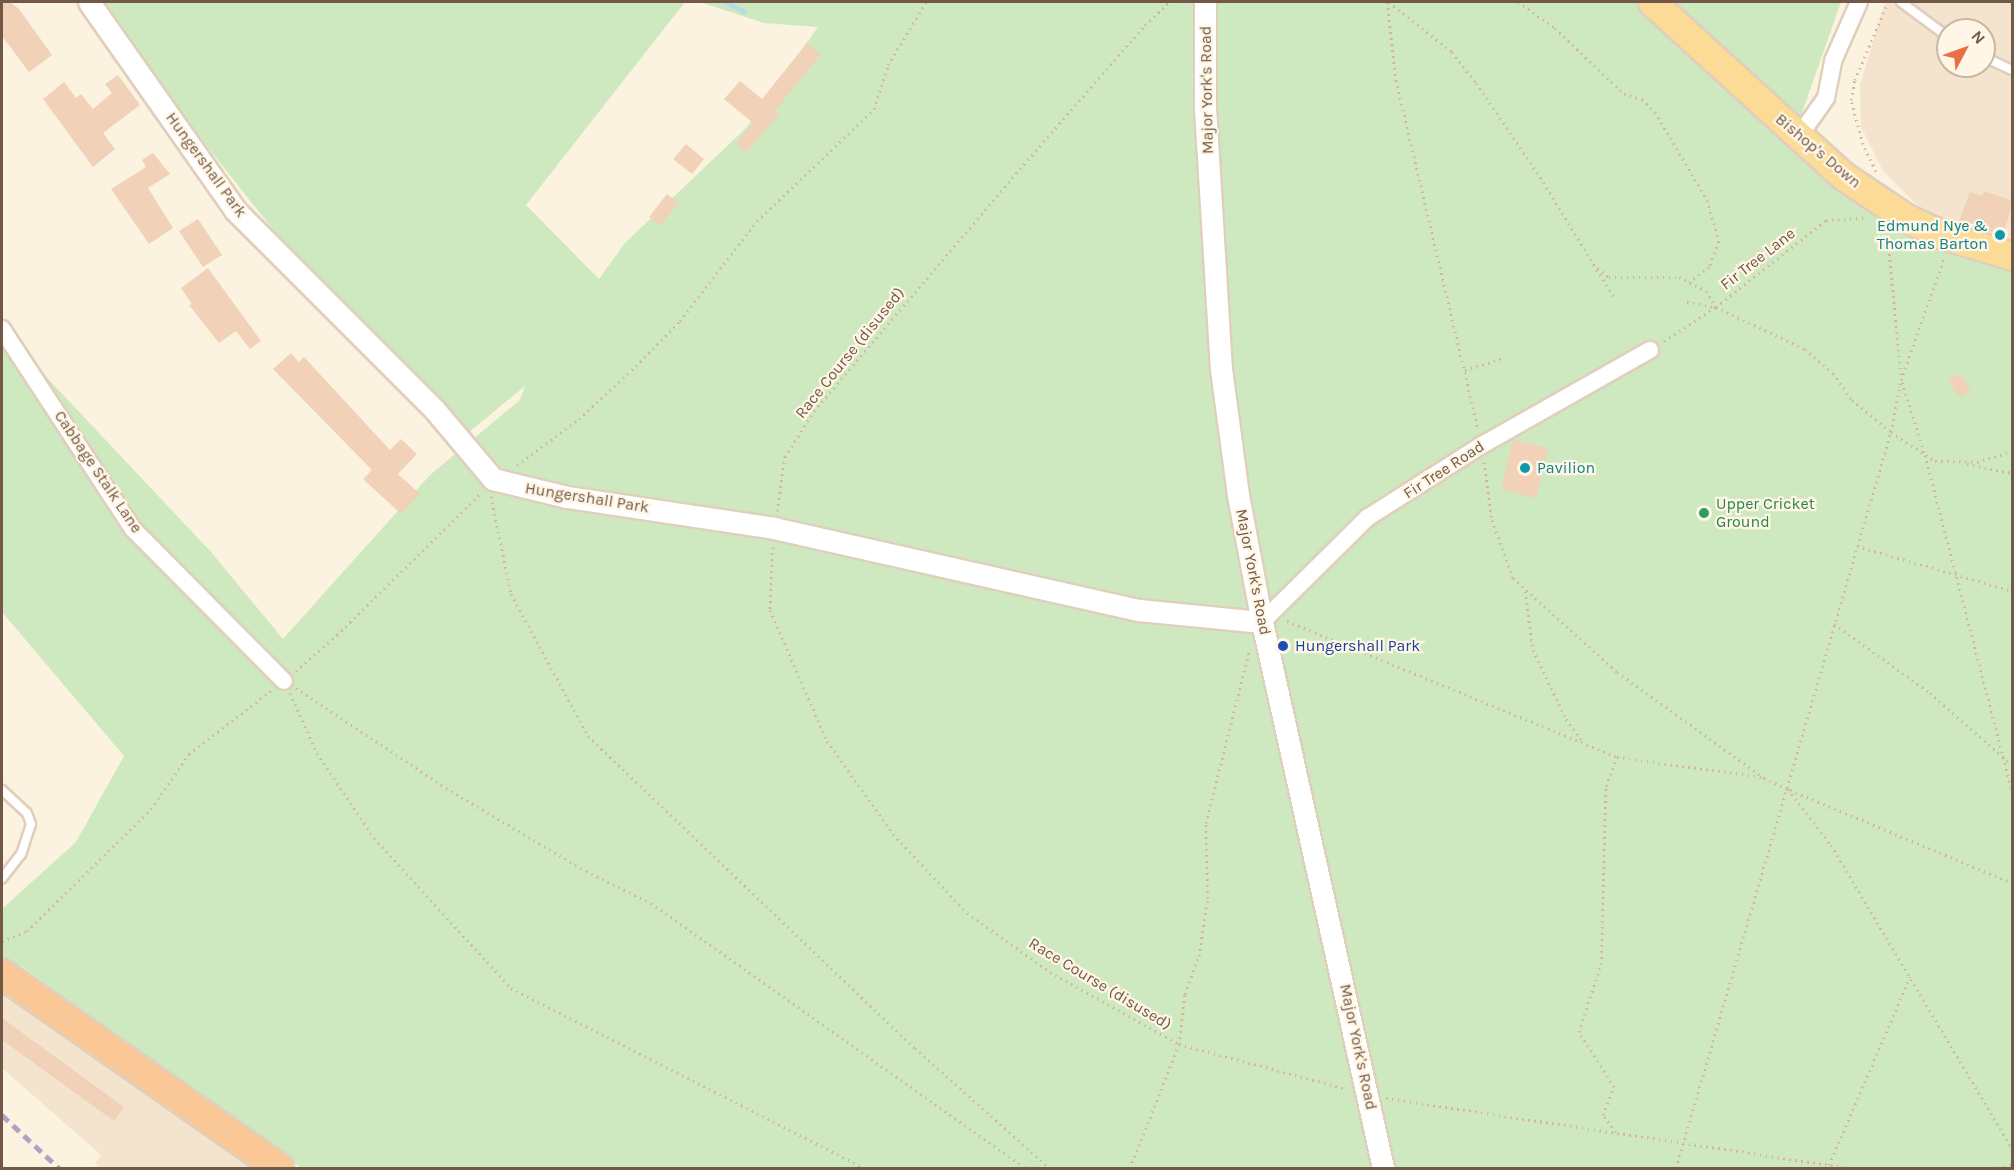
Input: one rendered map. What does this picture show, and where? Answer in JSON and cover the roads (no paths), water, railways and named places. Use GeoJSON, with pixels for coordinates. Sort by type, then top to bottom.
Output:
{"type":"FeatureCollection","features":[{"type":"Feature","properties":{"kind":"highway"},"geometry":{"type":"LineString","coordinates":[[2,974],[279,1168]]}},
{"type":"Feature","properties":{"kind":"main road","name":"Bishop's Down"},"geometry":{"type":"LineString","coordinates":[[1652,2],[1842,175],[1906,218],[1943,235],[2013,256]]}},
{"type":"Feature","properties":{"kind":"street","name":"Hungershall Park"},"geometry":{"type":"LineString","coordinates":[[89,2],[235,210],[434,409],[493,479],[567,497],[774,528],[1139,610],[1262,622]]}},
{"type":"Feature","properties":{"kind":"street","name":"Major York's Road"},"geometry":{"type":"LineString","coordinates":[[1205,2],[1205,108],[1221,369],[1262,622],[1369,1095],[1383,1168]]}},
{"type":"Feature","properties":{"kind":"street"},"geometry":{"type":"LineString","coordinates":[[1799,136],[1826,98],[1833,61],[1859,2]]}},
{"type":"Feature","properties":{"kind":"street","name":"Cabbage Stalk Lane"},"geometry":{"type":"LineString","coordinates":[[2,328],[133,529],[284,681]]}},
{"type":"Feature","properties":{"kind":"street","name":"Fir Tree Road"},"geometry":{"type":"LineString","coordinates":[[1262,622],[1367,518],[1482,445],[1650,350]]}},
{"type":"Feature","properties":{"kind":"lane"},"geometry":{"type":"LineString","coordinates":[[1900,2],[1936,28]]}},
{"type":"Feature","properties":{"kind":"lane"},"geometry":{"type":"LineString","coordinates":[[1996,62],[2013,70]]}},
{"type":"Feature","properties":{"kind":"lane"},"geometry":{"type":"LineString","coordinates":[[2,790],[27,813],[31,824],[21,854],[2,878]]}},
{"type":"Feature","properties":{"kind":"waterway"},"geometry":{"type":"LineString","coordinates":[[726,2],[745,12]]}},
{"type":"Feature","properties":{"kind":"railway"},"geometry":{"type":"LineString","coordinates":[[2,1115],[59,1168]]}},
{"type":"Feature","properties":{"kind":"place","name":"Edmund Nye & Thomas Barton"},"geometry":{"type":"Point","coordinates":[2000,235]}},
{"type":"Feature","properties":{"kind":"place","name":"Pavilion"},"geometry":{"type":"Point","coordinates":[1525,468]}},
{"type":"Feature","properties":{"kind":"place","name":"Upper Cricket Ground"},"geometry":{"type":"Point","coordinates":[1704,513]}},
{"type":"Feature","properties":{"kind":"place","name":"Hungershall Park"},"geometry":{"type":"Point","coordinates":[1283,646]}}]}
